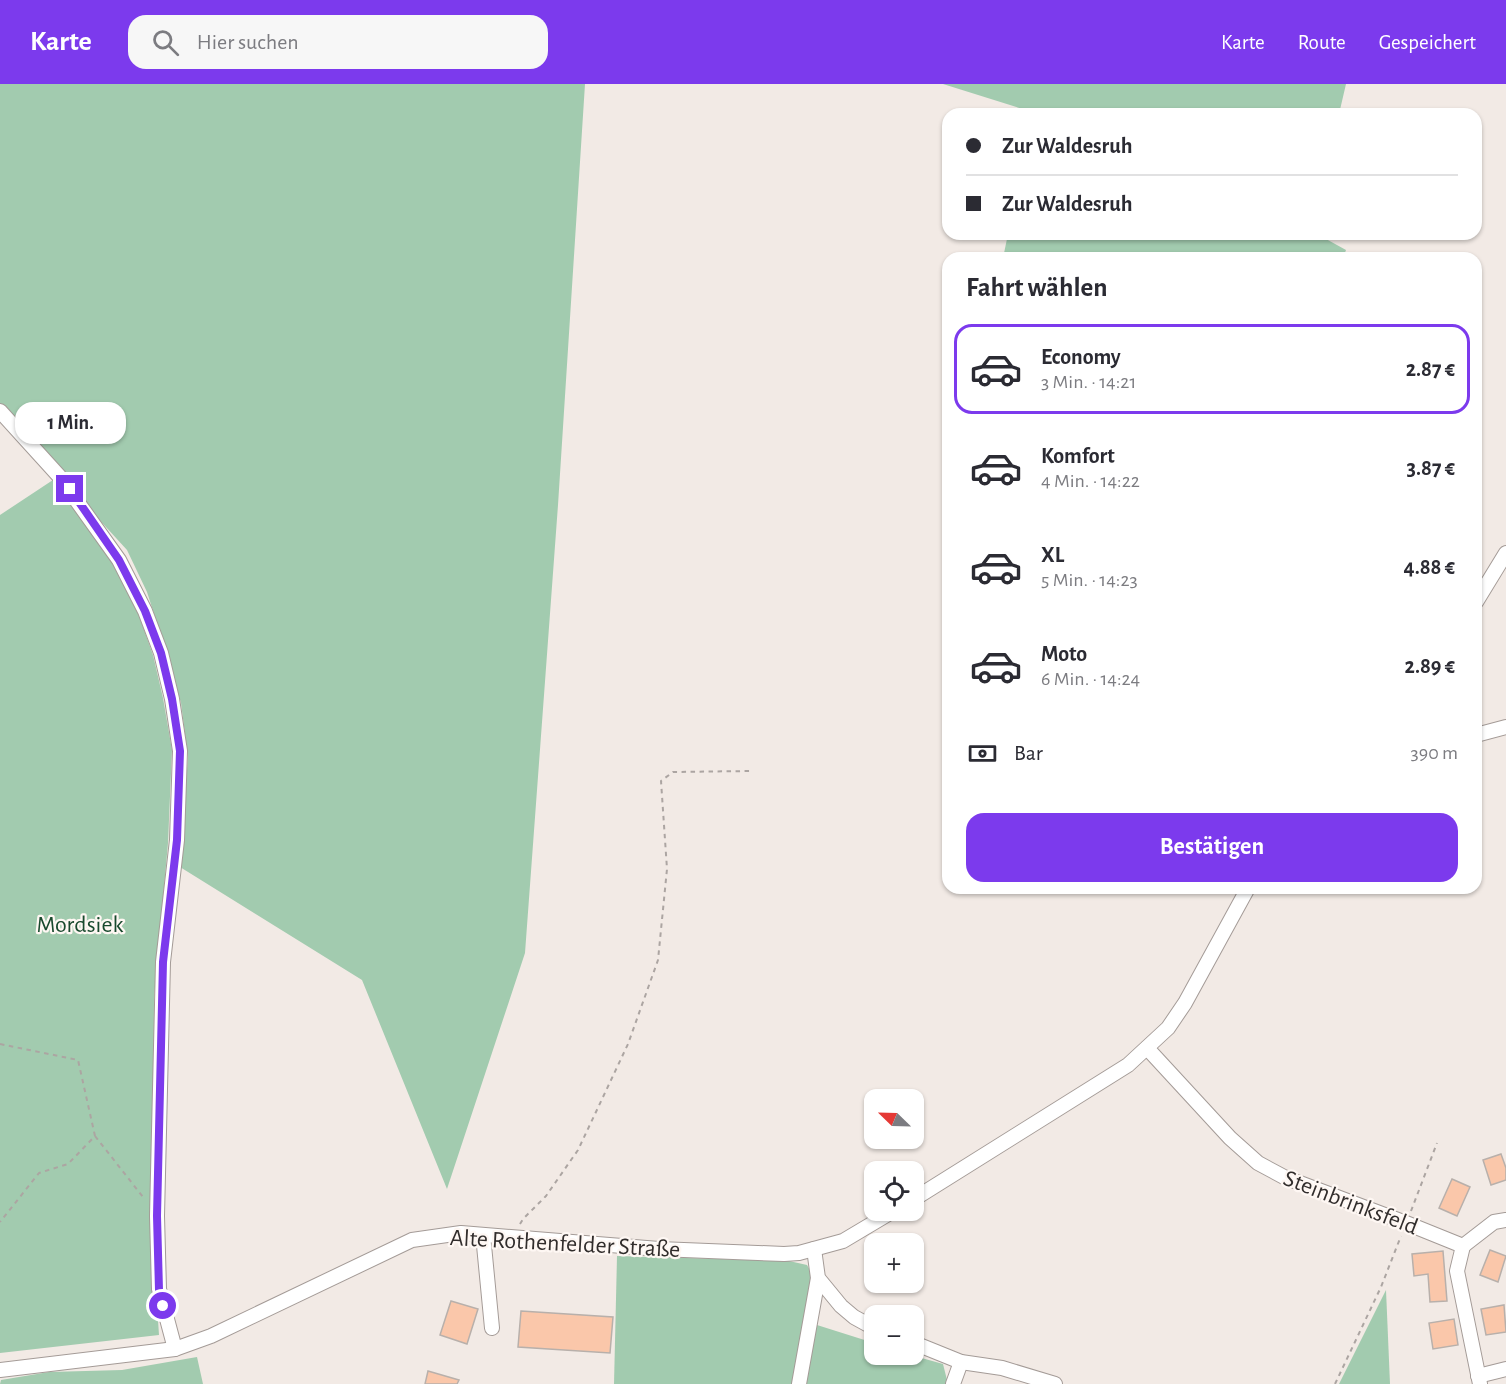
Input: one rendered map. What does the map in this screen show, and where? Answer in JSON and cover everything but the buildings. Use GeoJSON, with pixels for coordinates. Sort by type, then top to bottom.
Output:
{"type":"FeatureCollection","features":[{"type":"Feature","properties":{"kind":"street"},"geometry":{"type":"LineString","coordinates":[[0,411],[59,476],[119,560],[145,611],[161,653],[172,699],[180,751],[177,840],[163,962],[157,1216],[159,1290],[175,1349]]}},
{"type":"Feature","properties":{"kind":"street"},"geometry":{"type":"LineString","coordinates":[[1482,592],[1506,553]]}},
{"type":"Feature","properties":{"kind":"street"},"geometry":{"type":"LineString","coordinates":[[1482,733],[1506,727]]}},
{"type":"Feature","properties":{"kind":"street"},"geometry":{"type":"LineString","coordinates":[[924,1193],[1128,1065],[1147,1048],[1168,1028],[1185,1003],[1245,894]]}},
{"type":"Feature","properties":{"kind":"street","name":"Steinbrinksfeld"},"geometry":{"type":"LineString","coordinates":[[1147,1048],[1230,1138],[1258,1163],[1284,1177],[1463,1246]]}},
{"type":"Feature","properties":{"kind":"street"},"geometry":{"type":"LineString","coordinates":[[1506,1220],[1494,1222],[1463,1246],[1458,1271],[1479,1380],[1506,1369]]}},
{"type":"Feature","properties":{"kind":"street","name":"Alte Rothenfelder Straße"},"geometry":{"type":"LineString","coordinates":[[0,1370],[175,1349],[211,1336],[412,1240],[461,1233],[659,1249],[784,1254],[843,1241],[876,1221]]}},
{"type":"Feature","properties":{"kind":"street"},"geometry":{"type":"LineString","coordinates":[[483,1235],[492,1328]]}},
{"type":"Feature","properties":{"kind":"street"},"geometry":{"type":"LineString","coordinates":[[799,1384],[818,1278],[814,1249]]}},
{"type":"Feature","properties":{"kind":"street"},"geometry":{"type":"LineString","coordinates":[[818,1278],[841,1306],[864,1322]]}},
{"type":"Feature","properties":{"kind":"street"},"geometry":{"type":"LineString","coordinates":[[924,1347],[961,1362],[1002,1368],[1055,1384]]}},
{"type":"Feature","properties":{"kind":"street"},"geometry":{"type":"LineString","coordinates":[[953,1384],[961,1362]]}},
{"type":"Feature","properties":{"kind":"path"},"geometry":{"type":"LineString","coordinates":[[516,1238],[523,1219],[546,1196],[578,1150],[628,1044],[658,960],[667,869],[661,781],[673,772],[750,771]]}},
{"type":"Feature","properties":{"kind":"path"},"geometry":{"type":"LineString","coordinates":[[0,1044],[78,1060],[95,1136],[157,1216]]}},
{"type":"Feature","properties":{"kind":"path"},"geometry":{"type":"LineString","coordinates":[[0,1222],[39,1173],[68,1164],[95,1136]]}},
{"type":"Feature","properties":{"kind":"path"},"geometry":{"type":"LineString","coordinates":[[1335,1384],[1382,1287],[1437,1143]]}},
{"type":"Feature","properties":{"kind":"green space","name":"Mordsiek"},"geometry":{"type":"Polygon","coordinates":[[[0,84],[585,84],[558,505],[525,953],[447,1189],[362,980],[180,867],[188,757],[181,703],[166,651],[147,592],[127,550],[62,479],[114,565],[137,610],[153,655],[172,750],[168,843],[154,998],[153,1245],[159,1335],[0,1353],[0,515],[59,476],[0,411],[0,84]]]}},
{"type":"Feature","properties":{"kind":"green space"},"geometry":{"type":"Polygon","coordinates":[[[943,84],[1346,84],[1340,108],[1019,108],[943,84]]]}},
{"type":"Feature","properties":{"kind":"green space"},"geometry":{"type":"Polygon","coordinates":[[[1007,240],[1328,240],[1346,250],[1345,252],[1004,252],[1007,240]]]}},
{"type":"Feature","properties":{"kind":"green space"},"geometry":{"type":"Polygon","coordinates":[[[617,1256],[789,1261],[807,1265],[812,1274],[792,1384],[614,1384],[617,1256]]]}},
{"type":"Feature","properties":{"kind":"green space"},"geometry":{"type":"Polygon","coordinates":[[[1386,1290],[1390,1384],[1339,1384],[1386,1290]]]}},
{"type":"Feature","properties":{"kind":"green space"},"geometry":{"type":"Polygon","coordinates":[[[817,1325],[864,1340],[864,1365],[924,1365],[924,1359],[943,1364],[947,1380],[946,1384],[805,1384],[817,1325]]]}},
{"type":"Feature","properties":{"kind":"green space"},"geometry":{"type":"Polygon","coordinates":[[[197,1357],[203,1384],[0,1384],[1,1380],[49,1372],[122,1370],[197,1357]]]}},
{"type":"Feature","properties":{"kind":"route"},"geometry":{"type":"LineString","coordinates":[[70,489],[119,560],[145,611],[161,653],[172,699],[180,751],[177,840],[163,962],[157,1216],[159,1290],[163,1306]]}}]}
